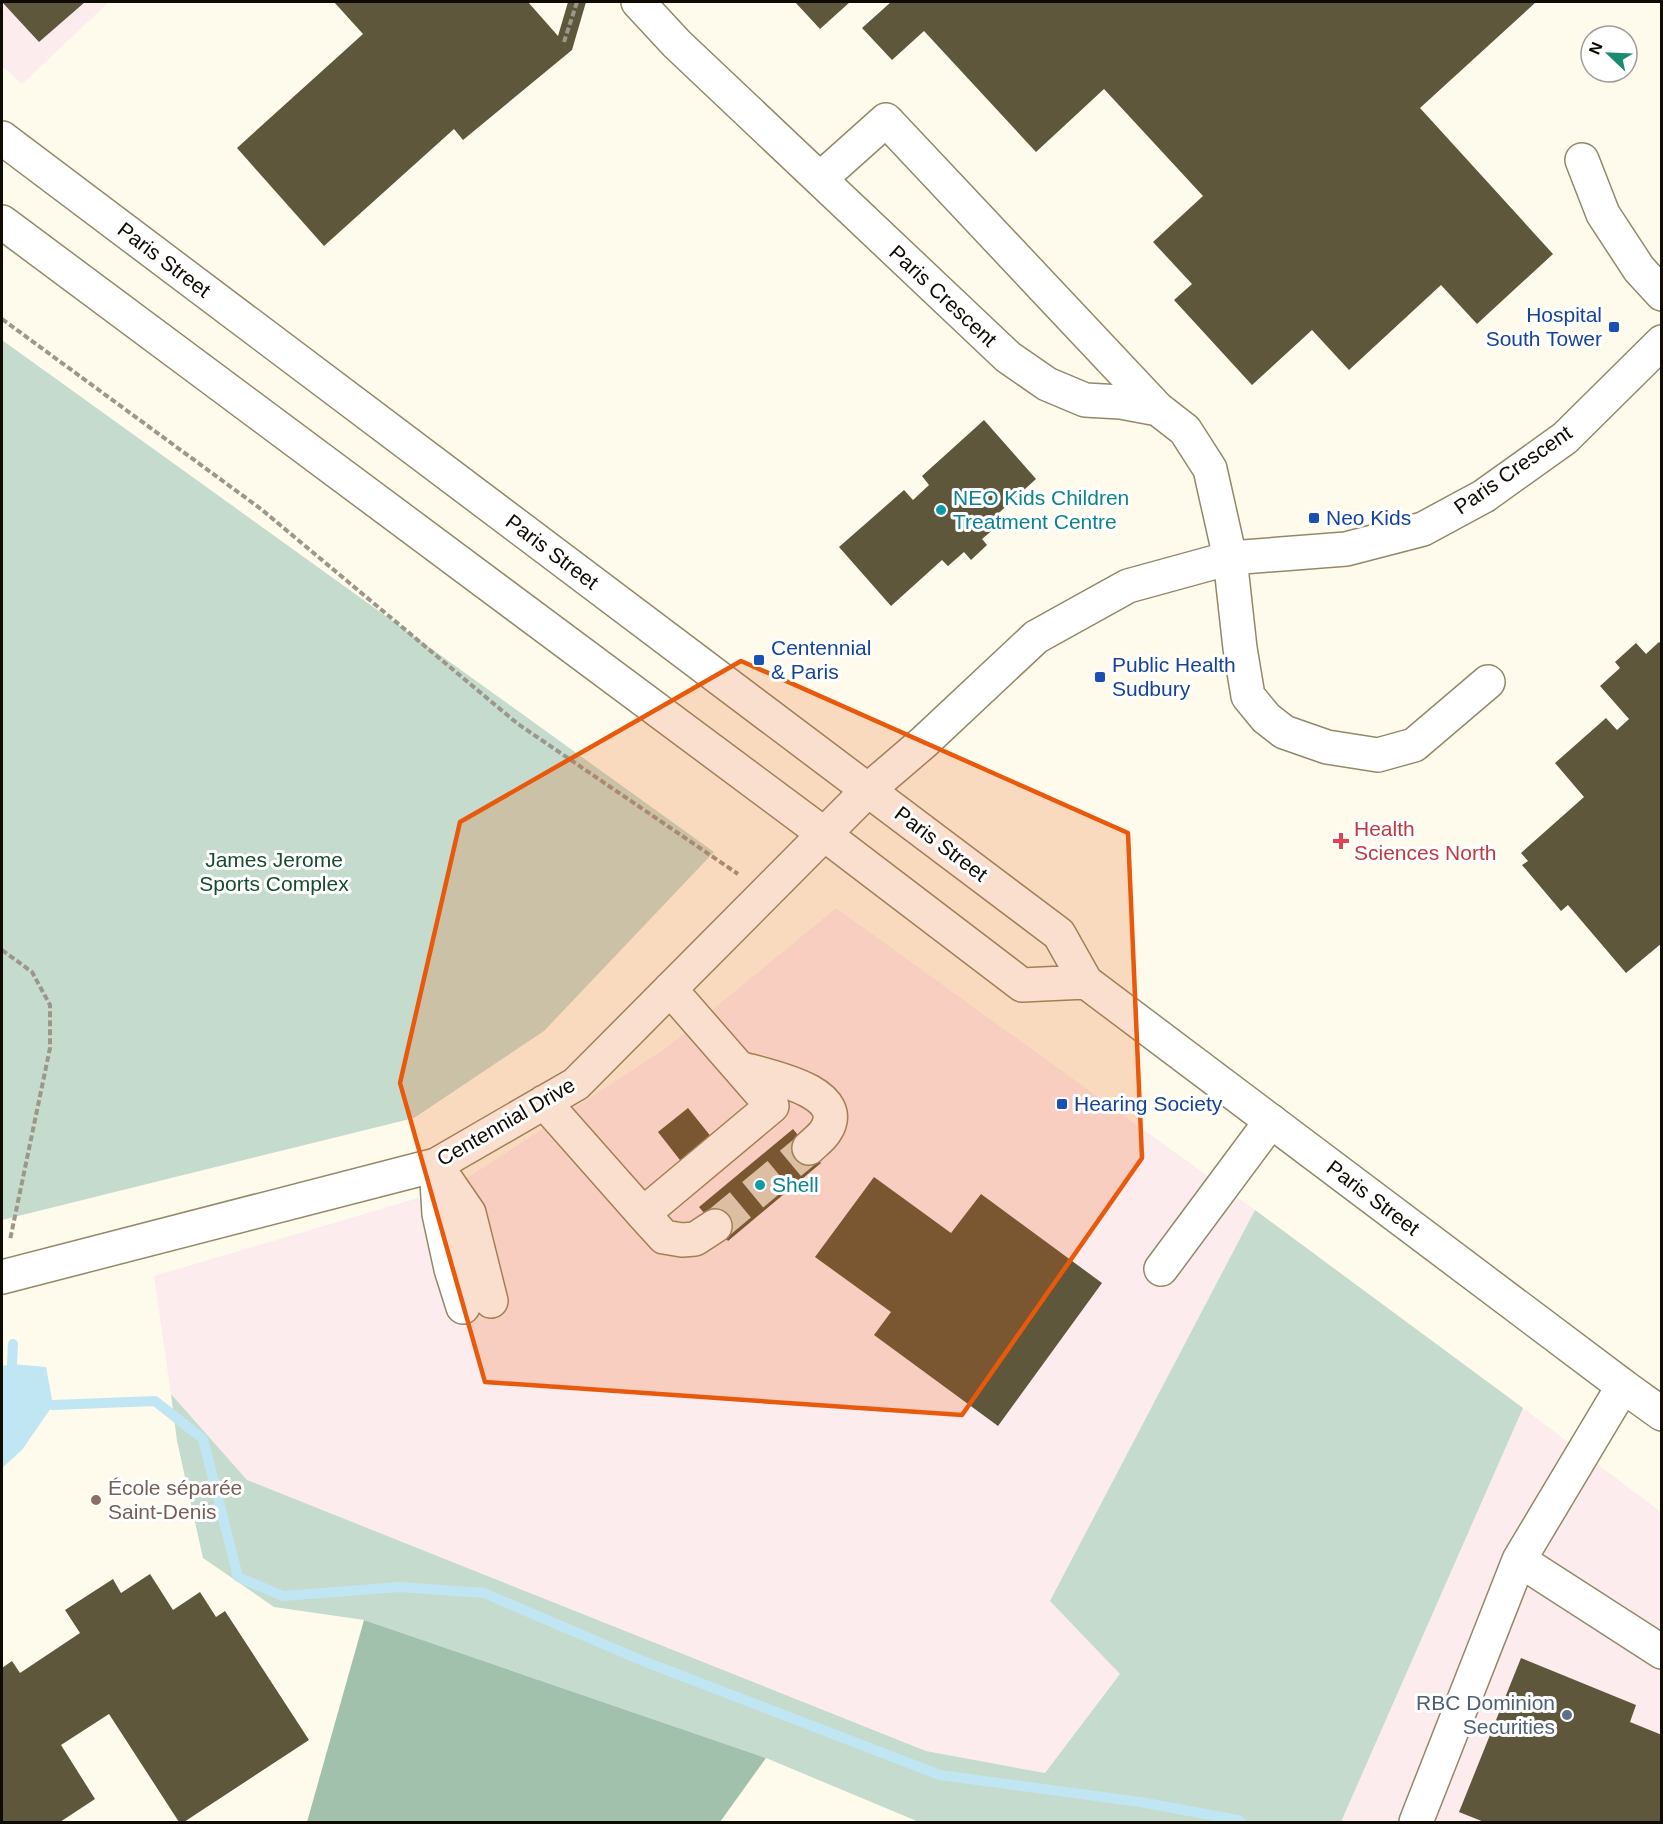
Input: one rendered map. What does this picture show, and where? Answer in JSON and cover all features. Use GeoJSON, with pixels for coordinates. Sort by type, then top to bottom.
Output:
{"type":"FeatureCollection","features":[{"type":"Feature","properties":{"kind":"main road","name":"Paris Crescent"},"geometry":{"type":"LineString","coordinates":[[639,2],[677,44],[1008,357],[1047,384],[1085,400],[1121,402],[1158,409],[1185,430],[1210,469],[1230,558]]}},
{"type":"Feature","properties":{"kind":"main road"},"geometry":{"type":"LineString","coordinates":[[819,179],[886,120],[1158,409]]}},
{"type":"Feature","properties":{"kind":"main road","name":"Paris Street"},"geometry":{"type":"LineString","coordinates":[[2,138],[1059,934],[1086,982],[1662,1414]]}},
{"type":"Feature","properties":{"kind":"main road"},"geometry":{"type":"LineString","coordinates":[[1582,160],[1603,214],[1639,269],[1662,294]]}},
{"type":"Feature","properties":{"kind":"main road"},"geometry":{"type":"LineString","coordinates":[[2,222],[824,834],[1022,985],[1086,982]]}},
{"type":"Feature","properties":{"kind":"main road","name":"Paris Crescent"},"geometry":{"type":"LineString","coordinates":[[868,790],[924,742],[1036,637],[1128,586],[1230,558],[1346,549],[1423,530],[1484,496],[1565,438],[1662,342]]}},
{"type":"Feature","properties":{"kind":"main road"},"geometry":{"type":"LineString","coordinates":[[1230,558],[1248,696],[1266,718],[1284,732],[1327,747],[1378,755],[1414,745],[1488,682]]}},
{"type":"Feature","properties":{"kind":"main road","name":"Centennial Drive"},"geometry":{"type":"LineString","coordinates":[[2,1277],[436,1165],[576,1084],[868,790]]}},
{"type":"Feature","properties":{"kind":"main road"},"geometry":{"type":"LineString","coordinates":[[643,1214],[772,1106],[670,989]]}},
{"type":"Feature","properties":{"kind":"main road"},"geometry":{"type":"LineString","coordinates":[[739,1068],[794,1083],[819,1097],[829,1108],[830,1117],[826,1131],[809,1148]]}},
{"type":"Feature","properties":{"kind":"main road"},"geometry":{"type":"LineString","coordinates":[[544,1102],[664,1236],[682,1240],[695,1239],[715,1226]]}},
{"type":"Feature","properties":{"kind":"main road"},"geometry":{"type":"LineString","coordinates":[[1161,1269],[1271,1121]]}},
{"type":"Feature","properties":{"kind":"main road"},"geometry":{"type":"LineString","coordinates":[[436,1165],[439,1214],[451,1269],[477,1304]]}},
{"type":"Feature","properties":{"kind":"main road"},"geometry":{"type":"LineString","coordinates":[[1416,1822],[1519,1560],[1623,1386]]}},
{"type":"Feature","properties":{"kind":"main road"},"geometry":{"type":"LineString","coordinates":[[1519,1560],[1662,1652]]}},
{"type":"Feature","properties":{"kind":"path"},"geometry":{"type":"LineString","coordinates":[[564,42],[577,2]]}},
{"type":"Feature","properties":{"kind":"path"},"geometry":{"type":"LineString","coordinates":[[2,319],[261,509],[518,724],[766,893]]}},
{"type":"Feature","properties":{"kind":"path"},"geometry":{"type":"LineString","coordinates":[[2,950],[32,972],[50,1005],[50,1048],[2,1277]]}},
{"type":"Feature","properties":{"kind":"highlighted area"},"geometry":{"type":"Polygon","coordinates":[[[741,661],[1128,833],[1142,1158],[962,1415],[485,1382],[400,1083],[460,822],[741,661]]]}},
{"type":"Feature","properties":{"kind":"shaded area"},"geometry":{"type":"Polygon","coordinates":[[[2,2],[109,2],[22,84],[2,66],[2,2]]]}},
{"type":"Feature","properties":{"kind":"shaded area"},"geometry":{"type":"Polygon","coordinates":[[[836,908],[1255,1210],[1051,1600],[1120,1674],[1045,1773],[926,1751],[247,1480],[171,1394],[154,1276],[452,1188],[666,1048],[836,908]]]}},
{"type":"Feature","properties":{"kind":"shaded area"},"geometry":{"type":"Polygon","coordinates":[[[1523,1408],[1661,1512],[1661,1822],[1341,1822],[1523,1408]]]}},
{"type":"Feature","properties":{"kind":"green space","name":"James Jerome Sports Complex"},"geometry":{"type":"Polygon","coordinates":[[[2,340],[714,852],[544,1031],[414,1118],[2,1220],[2,340]]]}},
{"type":"Feature","properties":{"kind":"green space"},"geometry":{"type":"Polygon","coordinates":[[[1255,1210],[1523,1408],[1341,1822],[919,1822],[766,1758],[364,1620],[274,1607],[203,1558],[177,1441],[171,1394],[247,1480],[926,1751],[1045,1773],[1120,1674],[1050,1601],[1255,1210]]]}},
{"type":"Feature","properties":{"kind":"green space"},"geometry":{"type":"Polygon","coordinates":[[[364,1620],[766,1758],[720,1822],[307,1822],[364,1620]]]}},
{"type":"Feature","properties":{"kind":"water"},"geometry":{"type":"Polygon","coordinates":[[[12,1364],[46,1367],[53,1405],[22,1450],[2,1468],[2,1366],[12,1364]]]}},
{"type":"Feature","properties":{"kind":"building"},"geometry":{"type":"Polygon","coordinates":[[[2,2],[85,2],[39,42],[2,2]]]}},
{"type":"Feature","properties":{"kind":"building"},"geometry":{"type":"Polygon","coordinates":[[[334,2],[528,2],[558,36],[568,2],[586,2],[572,50],[463,140],[454,129],[324,246],[237,148],[363,34],[334,2]]]}},
{"type":"Feature","properties":{"kind":"building"},"geometry":{"type":"Polygon","coordinates":[[[795,2],[850,2],[820,29],[795,2]]]}},
{"type":"Feature","properties":{"kind":"building"},"geometry":{"type":"Polygon","coordinates":[[[891,2],[1536,2],[1420,108],[1553,254],[1477,324],[1441,285],[1349,370],[1312,330],[1252,385],[1174,300],[1192,284],[1153,242],[1203,196],[1104,89],[1036,152],[924,31],[892,60],[862,28],[891,2]]]}},
{"type":"Feature","properties":{"kind":"building","name":"NEO Kids Children Treatment Centre"},"geometry":{"type":"Polygon","coordinates":[[[984,420],[1036,479],[990,521],[995,528],[982,539],[987,545],[971,560],[964,552],[948,566],[942,560],[891,606],[839,547],[904,490],[913,500],[929,485],[922,476],[984,420]]]}},
{"type":"Feature","properties":{"kind":"building"},"geometry":{"type":"Polygon","coordinates":[[[1659,642],[1662,644],[1662,943],[1626,973],[1568,905],[1561,911],[1522,865],[1528,861],[1521,853],[1584,797],[1555,763],[1606,718],[1617,730],[1629,719],[1600,686],[1620,668],[1615,662],[1636,643],[1646,654],[1659,642]]]}},
{"type":"Feature","properties":{"kind":"building"},"geometry":{"type":"Polygon","coordinates":[[[688,1108],[729,1159],[698,1183],[658,1132],[688,1108]]]}},
{"type":"Feature","properties":{"kind":"building","name":"Shell"},"geometry":{"type":"Polygon","coordinates":[[[793,1129],[821,1163],[728,1241],[699,1207],[793,1129]]]}},
{"type":"Feature","properties":{"kind":"building"},"geometry":{"type":"Polygon","coordinates":[[[874,1177],[951,1233],[981,1194],[1102,1283],[998,1426],[874,1335],[891,1312],[815,1257],[874,1177]]]}},
{"type":"Feature","properties":{"kind":"building"},"geometry":{"type":"Polygon","coordinates":[[[150,1574],[173,1610],[200,1592],[216,1617],[225,1611],[309,1740],[184,1822],[179,1822],[109,1714],[61,1745],[95,1799],[60,1822],[2,1822],[2,1668],[12,1661],[20,1673],[80,1633],[65,1610],[113,1579],[121,1593],[150,1574]]]}},
{"type":"Feature","properties":{"kind":"building"},"geometry":{"type":"Polygon","coordinates":[[[1521,1658],[1636,1705],[1630,1722],[1662,1735],[1662,1822],[1484,1822],[1459,1812],[1521,1658]]]}},
{"type":"Feature","properties":{"kind":"waterway"},"geometry":{"type":"LineString","coordinates":[[12,1364],[13,1344]]}},
{"type":"Feature","properties":{"kind":"waterway"},"geometry":{"type":"LineString","coordinates":[[53,1405],[155,1401],[203,1439],[238,1577],[283,1596],[399,1587],[484,1593],[643,1661],[940,1775],[1140,1802],[1241,1822]]}},
{"type":"Feature","properties":{"kind":"tunnel"},"geometry":{"type":"LineString","coordinates":[[715,1226],[809,1148]]}},
{"type":"Feature","properties":{"kind":"place","name":"Hospital South Tower"},"geometry":{"type":"Point","coordinates":[1614,327]}},
{"type":"Feature","properties":{"kind":"place","name":"NEO Kids Children Treatment Centre"},"geometry":{"type":"Point","coordinates":[941,510]}},
{"type":"Feature","properties":{"kind":"place","name":"Neo Kids"},"geometry":{"type":"Point","coordinates":[1314,518]}},
{"type":"Feature","properties":{"kind":"place","name":"Centennial & Paris"},"geometry":{"type":"Point","coordinates":[759,660]}},
{"type":"Feature","properties":{"kind":"place","name":"Public Health Sudbury"},"geometry":{"type":"Point","coordinates":[1100,677]}},
{"type":"Feature","properties":{"kind":"place","name":"Health Sciences North"},"geometry":{"type":"Point","coordinates":[1341,841]}},
{"type":"Feature","properties":{"kind":"place","name":"Hearing Society"},"geometry":{"type":"Point","coordinates":[1062,1104]}},
{"type":"Feature","properties":{"kind":"place","name":"Shell"},"geometry":{"type":"Point","coordinates":[760,1185]}},
{"type":"Feature","properties":{"kind":"place","name":"École séparée Saint-Denis"},"geometry":{"type":"Point","coordinates":[96,1500]}},
{"type":"Feature","properties":{"kind":"place","name":"RBC Dominion Securities"},"geometry":{"type":"Point","coordinates":[1567,1715]}}]}
